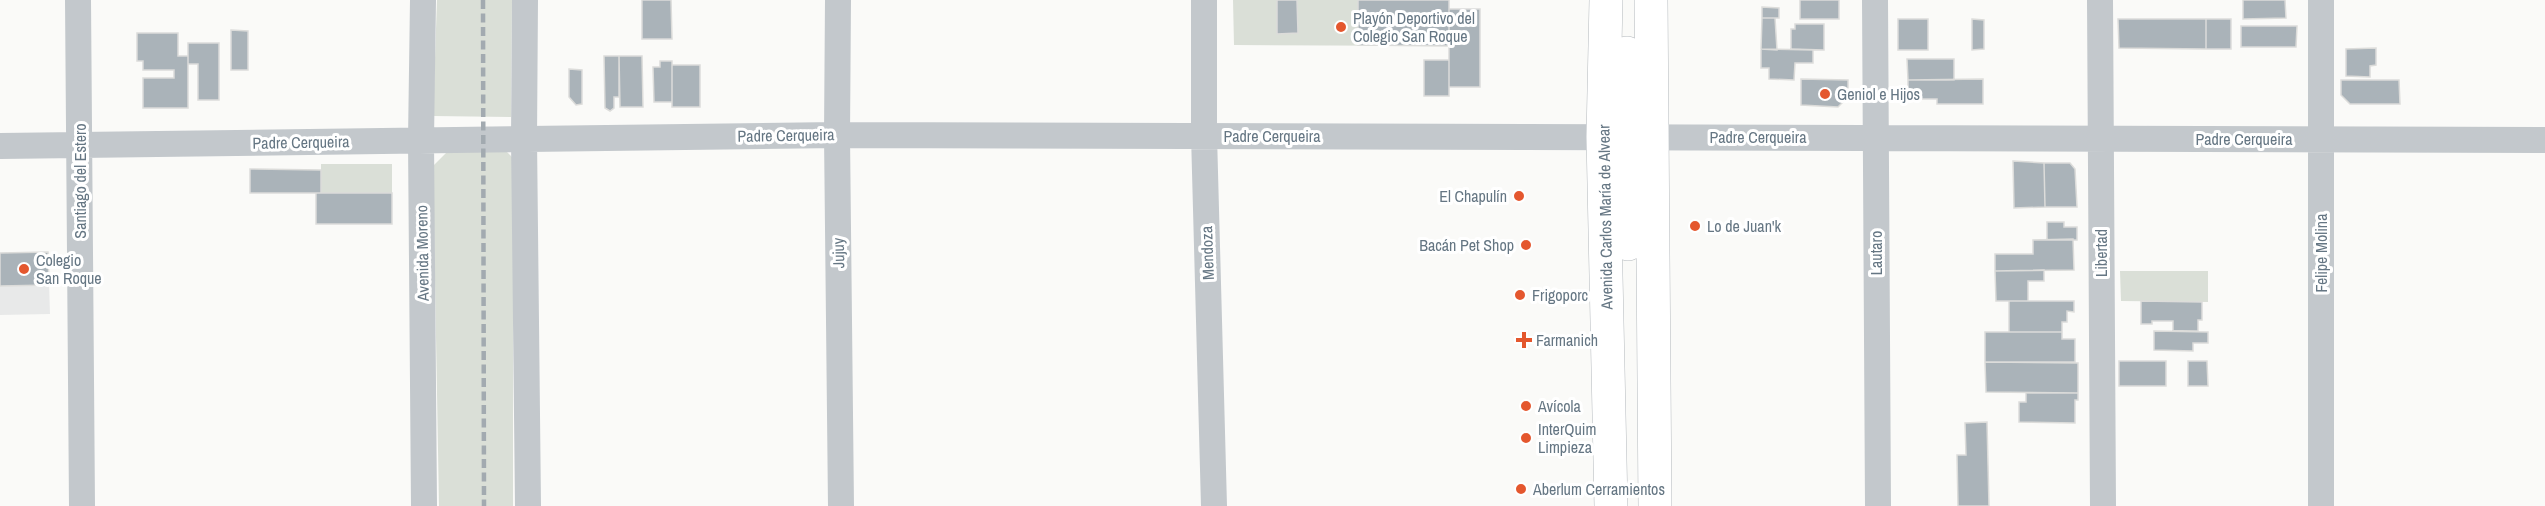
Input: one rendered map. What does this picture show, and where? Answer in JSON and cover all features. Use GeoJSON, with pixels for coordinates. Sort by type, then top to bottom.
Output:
{"type":"FeatureCollection","features":[{"type":"Feature","properties":{"kind":"main road","name":"Avenida Carlos María de Alvear"},"geometry":{"type":"LineString","coordinates":[[1606,0],[1627,137],[1655,506]]}},
{"type":"Feature","properties":{"kind":"main road","name":"Avenida Carlos María de Alvear"},"geometry":{"type":"LineString","coordinates":[[1627,0],[1630,506]]}},
{"type":"Feature","properties":{"kind":"main road","name":"Avenida Carlos María de Alvear"},"geometry":{"type":"LineString","coordinates":[[1611,506],[1627,137],[1651,0]]}},
{"type":"Feature","properties":{"kind":"street","name":"Santiago del Estero"},"geometry":{"type":"LineString","coordinates":[[78,0],[82,506]]}},
{"type":"Feature","properties":{"kind":"street","name":"Avenida Moreno"},"geometry":{"type":"LineString","coordinates":[[423,0],[421,140],[424,506]]}},
{"type":"Feature","properties":{"kind":"street"},"geometry":{"type":"LineString","coordinates":[[525,0],[524,138],[528,506]]}},
{"type":"Feature","properties":{"kind":"street","name":"Jujuy"},"geometry":{"type":"LineString","coordinates":[[838,0],[837,135],[842,506]]}},
{"type":"Feature","properties":{"kind":"street","name":"Mendoza"},"geometry":{"type":"LineString","coordinates":[[1204,0],[1204,135],[1215,506]]}},
{"type":"Feature","properties":{"kind":"street","name":"Lautaro"},"geometry":{"type":"LineString","coordinates":[[1875,0],[1878,506]]}},
{"type":"Feature","properties":{"kind":"street","name":"Libertad"},"geometry":{"type":"LineString","coordinates":[[2100,0],[2103,506]]}},
{"type":"Feature","properties":{"kind":"street","name":"Felipe Molina"},"geometry":{"type":"LineString","coordinates":[[2321,0],[2321,506]]}},
{"type":"Feature","properties":{"kind":"street","name":"Padre Cerqueira"},"geometry":{"type":"LineString","coordinates":[[0,146],[837,135],[2545,140]]}},
{"type":"Feature","properties":{"kind":"shaded area"},"geometry":{"type":"Polygon","coordinates":[[[437,0],[512,0],[511,117],[433,116],[437,0]]]}},
{"type":"Feature","properties":{"kind":"shaded area","name":"Playón Deportivo del Colegio San Roque"},"geometry":{"type":"Polygon","coordinates":[[[1233,0],[1449,0],[1449,46],[1234,45],[1233,0]]]}},
{"type":"Feature","properties":{"kind":"shaded area"},"geometry":{"type":"Polygon","coordinates":[[[502,147],[513,158],[513,506],[439,506],[433,166],[449,150],[502,147]]]}},
{"type":"Feature","properties":{"kind":"shaded area"},"geometry":{"type":"Polygon","coordinates":[[[321,164],[392,164],[392,193],[321,193],[321,164]]]}},
{"type":"Feature","properties":{"kind":"shaded area","name":"Colegio San Roque"},"geometry":{"type":"Polygon","coordinates":[[[48,252],[50,314],[0,315],[0,253],[48,252]]]}},
{"type":"Feature","properties":{"kind":"shaded area"},"geometry":{"type":"Polygon","coordinates":[[[2120,271],[2208,271],[2208,302],[2121,301],[2120,271]]]}},
{"type":"Feature","properties":{"kind":"building"},"geometry":{"type":"Polygon","coordinates":[[[642,0],[671,0],[672,39],[642,39],[642,0]]]}},
{"type":"Feature","properties":{"kind":"building"},"geometry":{"type":"Polygon","coordinates":[[[1277,0],[1297,0],[1298,33],[1277,34],[1277,0]]]}},
{"type":"Feature","properties":{"kind":"building"},"geometry":{"type":"Polygon","coordinates":[[[1358,0],[1449,0],[1449,46],[1358,45],[1358,0]]]}},
{"type":"Feature","properties":{"kind":"building"},"geometry":{"type":"Polygon","coordinates":[[[1800,0],[1839,0],[1839,19],[1800,19],[1800,0]]]}},
{"type":"Feature","properties":{"kind":"building"},"geometry":{"type":"Polygon","coordinates":[[[2243,0],[2285,0],[2286,18],[2243,19],[2243,0]]]}},
{"type":"Feature","properties":{"kind":"building"},"geometry":{"type":"Polygon","coordinates":[[[1762,7],[1779,8],[1779,18],[1762,18],[1762,7]]]}},
{"type":"Feature","properties":{"kind":"building"},"geometry":{"type":"Polygon","coordinates":[[[1449,9],[1480,9],[1480,87],[1449,87],[1449,9]]]}},
{"type":"Feature","properties":{"kind":"building"},"geometry":{"type":"Polygon","coordinates":[[[1762,18],[1775,18],[1777,50],[1761,49],[1762,18]]]}},
{"type":"Feature","properties":{"kind":"building"},"geometry":{"type":"Polygon","coordinates":[[[1898,19],[1928,19],[1928,50],[1898,50],[1898,19]]]}},
{"type":"Feature","properties":{"kind":"building"},"geometry":{"type":"Polygon","coordinates":[[[1972,19],[1984,20],[1984,49],[1972,50],[1972,19]]]}},
{"type":"Feature","properties":{"kind":"building"},"geometry":{"type":"Polygon","coordinates":[[[2118,19],[2206,19],[2206,49],[2119,48],[2118,19]]]}},
{"type":"Feature","properties":{"kind":"building"},"geometry":{"type":"Polygon","coordinates":[[[2206,19],[2231,19],[2231,49],[2206,49],[2206,19]]]}},
{"type":"Feature","properties":{"kind":"building"},"geometry":{"type":"Polygon","coordinates":[[[1795,24],[1824,24],[1824,50],[1791,49],[1791,29],[1795,29],[1795,24]]]}},
{"type":"Feature","properties":{"kind":"building"},"geometry":{"type":"Polygon","coordinates":[[[2241,26],[2297,26],[2296,47],[2241,47],[2241,26]]]}},
{"type":"Feature","properties":{"kind":"building"},"geometry":{"type":"Polygon","coordinates":[[[231,30],[248,31],[248,70],[231,70],[231,30]]]}},
{"type":"Feature","properties":{"kind":"building"},"geometry":{"type":"Polygon","coordinates":[[[137,33],[178,33],[178,56],[188,56],[188,108],[143,108],[143,78],[174,78],[174,70],[143,70],[143,61],[137,61],[137,33]]]}},
{"type":"Feature","properties":{"kind":"building"},"geometry":{"type":"Polygon","coordinates":[[[188,43],[219,43],[219,100],[198,100],[198,64],[188,64],[188,43]]]}},
{"type":"Feature","properties":{"kind":"building"},"geometry":{"type":"Polygon","coordinates":[[[2376,48],[2376,65],[2370,66],[2370,77],[2346,76],[2346,49],[2376,48]]]}},
{"type":"Feature","properties":{"kind":"building"},"geometry":{"type":"Polygon","coordinates":[[[1761,49],[1813,50],[1813,63],[1795,63],[1794,80],[1769,79],[1769,68],[1761,68],[1761,49]]]}},
{"type":"Feature","properties":{"kind":"building"},"geometry":{"type":"Polygon","coordinates":[[[604,56],[619,56],[619,97],[614,97],[614,108],[610,111],[605,108],[604,56]]]}},
{"type":"Feature","properties":{"kind":"building"},"geometry":{"type":"Polygon","coordinates":[[[619,56],[642,56],[643,107],[620,107],[619,56]]]}},
{"type":"Feature","properties":{"kind":"building"},"geometry":{"type":"Polygon","coordinates":[[[1907,59],[1954,59],[1954,80],[1908,80],[1907,59]]]}},
{"type":"Feature","properties":{"kind":"building"},"geometry":{"type":"Polygon","coordinates":[[[1424,60],[1449,60],[1449,96],[1424,96],[1424,60]]]}},
{"type":"Feature","properties":{"kind":"building"},"geometry":{"type":"Polygon","coordinates":[[[660,61],[672,61],[672,102],[654,102],[653,67],[660,67],[660,61]]]}},
{"type":"Feature","properties":{"kind":"building"},"geometry":{"type":"Polygon","coordinates":[[[672,65],[700,65],[700,107],[672,107],[672,65]]]}},
{"type":"Feature","properties":{"kind":"building"},"geometry":{"type":"Polygon","coordinates":[[[569,69],[582,70],[582,104],[576,105],[569,97],[569,69]]]}},
{"type":"Feature","properties":{"kind":"building","name":"Geniol e Hijos"},"geometry":{"type":"Polygon","coordinates":[[[1801,79],[1848,80],[1848,97],[1838,107],[1801,105],[1801,79]]]}},
{"type":"Feature","properties":{"kind":"building"},"geometry":{"type":"Polygon","coordinates":[[[1983,79],[1983,104],[1937,104],[1937,99],[1908,99],[1908,80],[1983,79]]]}},
{"type":"Feature","properties":{"kind":"building"},"geometry":{"type":"Polygon","coordinates":[[[2341,80],[2399,80],[2400,104],[2350,104],[2341,95],[2341,80]]]}},
{"type":"Feature","properties":{"kind":"building"},"geometry":{"type":"Polygon","coordinates":[[[2013,161],[2044,163],[2045,207],[2014,208],[2013,161]]]}},
{"type":"Feature","properties":{"kind":"building"},"geometry":{"type":"Polygon","coordinates":[[[2044,163],[2070,163],[2075,169],[2077,207],[2045,207],[2044,163]]]}},
{"type":"Feature","properties":{"kind":"building"},"geometry":{"type":"Polygon","coordinates":[[[250,169],[321,170],[321,193],[250,193],[250,169]]]}},
{"type":"Feature","properties":{"kind":"building"},"geometry":{"type":"Polygon","coordinates":[[[316,193],[392,193],[392,224],[316,224],[316,193]]]}},
{"type":"Feature","properties":{"kind":"building"},"geometry":{"type":"Polygon","coordinates":[[[2047,222],[2064,222],[2064,227],[2077,227],[2077,240],[2047,240],[2047,222]]]}},
{"type":"Feature","properties":{"kind":"building"},"geometry":{"type":"Polygon","coordinates":[[[2073,239],[2074,270],[1995,271],[1995,254],[2033,254],[2033,240],[2073,239]]]}},
{"type":"Feature","properties":{"kind":"building"},"geometry":{"type":"Polygon","coordinates":[[[48,252],[49,285],[0,286],[0,253],[48,252]]]}},
{"type":"Feature","properties":{"kind":"building"},"geometry":{"type":"Polygon","coordinates":[[[2044,270],[2044,281],[2028,281],[2028,301],[1996,301],[1995,271],[2044,270]]]}},
{"type":"Feature","properties":{"kind":"building"},"geometry":{"type":"Polygon","coordinates":[[[2009,301],[2074,301],[2074,312],[2067,311],[2067,322],[2062,322],[2062,332],[2009,332],[2009,301]]]}},
{"type":"Feature","properties":{"kind":"building"},"geometry":{"type":"Polygon","coordinates":[[[2141,301],[2202,302],[2202,320],[2198,320],[2198,331],[2173,331],[2173,321],[2152,321],[2152,324],[2141,324],[2141,301]]]}},
{"type":"Feature","properties":{"kind":"building"},"geometry":{"type":"Polygon","coordinates":[[[2154,331],[2208,332],[2208,343],[2193,343],[2193,351],[2154,350],[2154,331]]]}},
{"type":"Feature","properties":{"kind":"building"},"geometry":{"type":"Polygon","coordinates":[[[1985,332],[2062,332],[2062,339],[2075,339],[2075,362],[1985,362],[1985,332]]]}},
{"type":"Feature","properties":{"kind":"building"},"geometry":{"type":"Polygon","coordinates":[[[2119,361],[2166,361],[2166,386],[2119,386],[2119,361]]]}},
{"type":"Feature","properties":{"kind":"building"},"geometry":{"type":"Polygon","coordinates":[[[2188,361],[2207,361],[2208,386],[2188,386],[2188,361]]]}},
{"type":"Feature","properties":{"kind":"building"},"geometry":{"type":"Polygon","coordinates":[[[1985,362],[2078,363],[2078,393],[1986,392],[1985,362]]]}},
{"type":"Feature","properties":{"kind":"building"},"geometry":{"type":"Polygon","coordinates":[[[2026,393],[2078,393],[2078,400],[2075,400],[2075,423],[2019,422],[2019,402],[2026,402],[2026,393]]]}},
{"type":"Feature","properties":{"kind":"building"},"geometry":{"type":"Polygon","coordinates":[[[1987,422],[1989,506],[1958,506],[1957,455],[1966,455],[1965,423],[1987,422]]]}},
{"type":"Feature","properties":{"kind":"railway"},"geometry":{"type":"LineString","coordinates":[[483,0],[484,506]]}},
{"type":"Feature","properties":{"kind":"place","name":"Playón Deportivo del Colegio San Roque"},"geometry":{"type":"Point","coordinates":[1341,27]}},
{"type":"Feature","properties":{"kind":"place","name":"Geniol e Hijos"},"geometry":{"type":"Point","coordinates":[1825,94]}},
{"type":"Feature","properties":{"kind":"place","name":"El Chapulín"},"geometry":{"type":"Point","coordinates":[1519,196]}},
{"type":"Feature","properties":{"kind":"place","name":"Lo de Juan'k"},"geometry":{"type":"Point","coordinates":[1695,226]}},
{"type":"Feature","properties":{"kind":"place","name":"Bacán Pet Shop"},"geometry":{"type":"Point","coordinates":[1526,245]}},
{"type":"Feature","properties":{"kind":"place","name":"Colegio San Roque"},"geometry":{"type":"Point","coordinates":[24,269]}},
{"type":"Feature","properties":{"kind":"place","name":"Frigoporc"},"geometry":{"type":"Point","coordinates":[1520,295]}},
{"type":"Feature","properties":{"kind":"place","name":"Farmanich"},"geometry":{"type":"Point","coordinates":[1524,340]}},
{"type":"Feature","properties":{"kind":"place","name":"Avícola"},"geometry":{"type":"Point","coordinates":[1526,406]}},
{"type":"Feature","properties":{"kind":"place","name":"InterQuim Limpieza"},"geometry":{"type":"Point","coordinates":[1526,438]}},
{"type":"Feature","properties":{"kind":"place","name":"Aberlum Cerramientos"},"geometry":{"type":"Point","coordinates":[1521,489]}}]}
